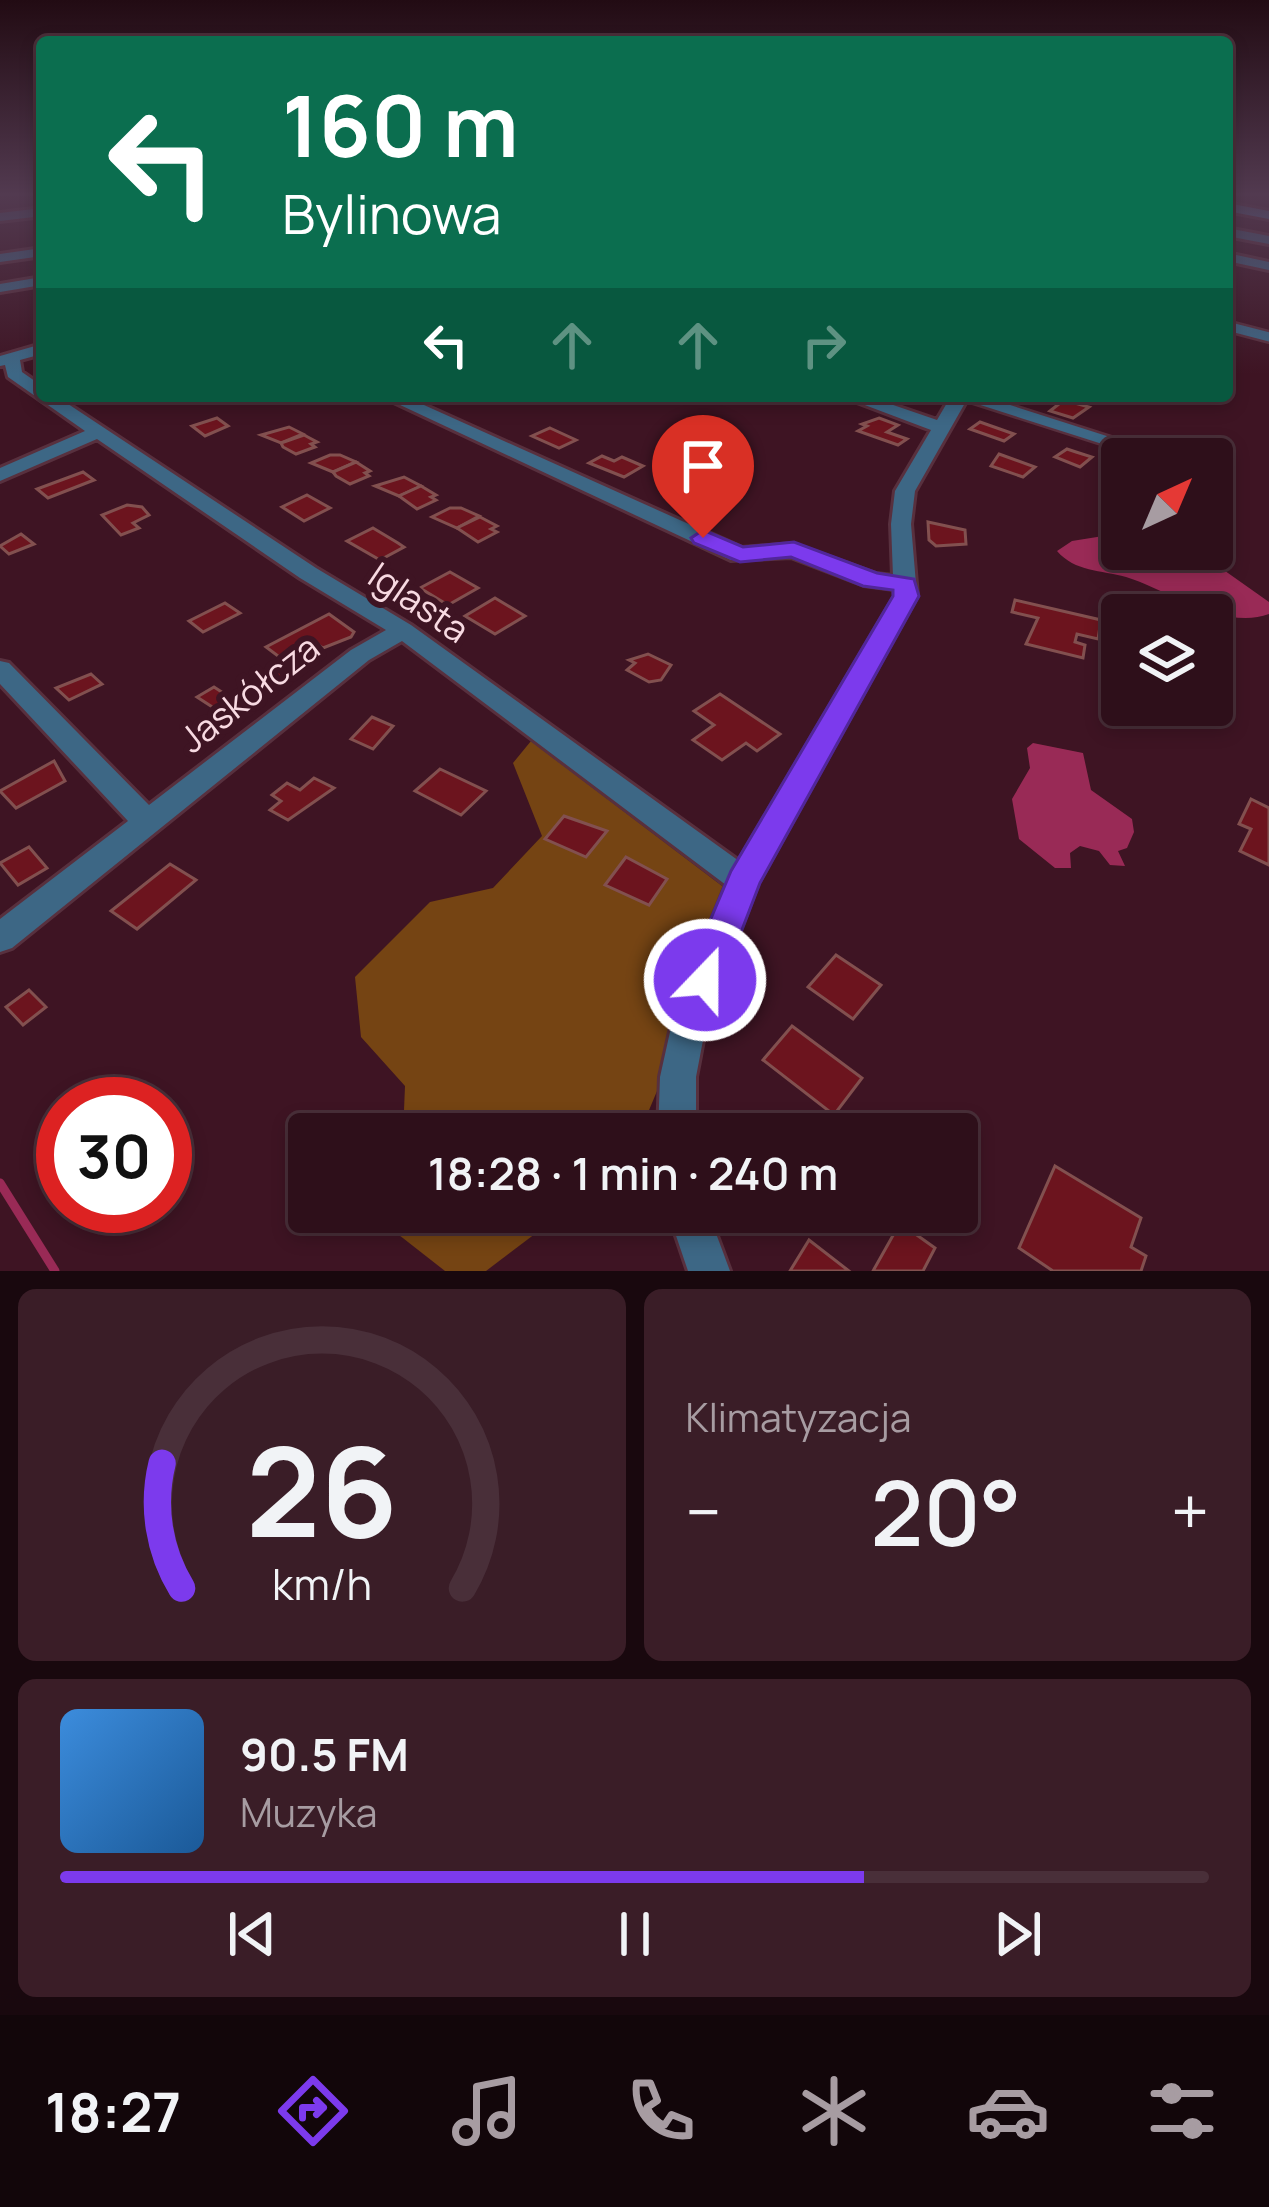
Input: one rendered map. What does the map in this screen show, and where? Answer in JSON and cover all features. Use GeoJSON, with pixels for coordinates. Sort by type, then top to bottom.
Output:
{"type":"FeatureCollection","features":[{"type":"Feature","properties":{"kind":"street"},"geometry":{"type":"LineString","coordinates":[[1233,258],[1269,266]]}},
{"type":"Feature","properties":{"kind":"street"},"geometry":{"type":"LineString","coordinates":[[0,288],[36,282]]}},
{"type":"Feature","properties":{"kind":"street"},"geometry":{"type":"LineString","coordinates":[[7,366],[36,352]]}},
{"type":"Feature","properties":{"kind":"street","name":"Iglasta"},"geometry":{"type":"LineString","coordinates":[[7,366],[36,389]]}},
{"type":"Feature","properties":{"kind":"street","name":"Iglasta"},"geometry":{"type":"LineString","coordinates":[[54,402],[403,630],[743,881]]}},
{"type":"Feature","properties":{"kind":"street"},"geometry":{"type":"LineString","coordinates":[[403,402],[740,555],[794,550],[872,580],[905,584]]}},
{"type":"Feature","properties":{"kind":"street"},"geometry":{"type":"LineString","coordinates":[[867,402],[940,427]]}},
{"type":"Feature","properties":{"kind":"street"},"geometry":{"type":"LineString","coordinates":[[677,1113],[678,1077],[691,1014],[743,881],[899,610],[905,584],[901,524],[905,491],[959,402]]}},
{"type":"Feature","properties":{"kind":"street"},"geometry":{"type":"LineString","coordinates":[[0,475],[98,432]]}},
{"type":"Feature","properties":{"kind":"street","name":"Jaskółcza"},"geometry":{"type":"LineString","coordinates":[[0,938],[360,655],[403,630]]}},
{"type":"Feature","properties":{"kind":"street"},"geometry":{"type":"LineString","coordinates":[[0,669],[148,824]]}},
{"type":"Feature","properties":{"kind":"street"},"geometry":{"type":"LineString","coordinates":[[695,1233],[709,1271]]}},
{"type":"Feature","properties":{"kind":"lane"},"geometry":{"type":"LineString","coordinates":[[1233,328],[1269,337]]}},
{"type":"Feature","properties":{"kind":"lane"},"geometry":{"type":"LineString","coordinates":[[982,402],[1101,439]]}},
{"type":"Feature","properties":{"kind":"shaded area"},"geometry":{"type":"Polygon","coordinates":[[[1101,536],[1101,570],[1224,570],[1269,602],[1269,614],[1233,617],[1233,594],[1166,594],[1126,577],[1080,567],[1057,551],[1072,541],[1101,536]]]}},
{"type":"Feature","properties":{"kind":"shaded area"},"geometry":{"type":"Polygon","coordinates":[[[531,741],[738,898],[648,1113],[404,1113],[405,1086],[361,1037],[355,977],[430,902],[493,888],[542,836],[513,763],[531,741]]]}},
{"type":"Feature","properties":{"kind":"shaded area"},"geometry":{"type":"Polygon","coordinates":[[[1033,743],[1083,753],[1091,790],[1132,819],[1134,832],[1127,848],[1118,851],[1125,866],[1110,865],[1099,851],[1080,846],[1070,853],[1071,868],[1055,868],[1019,839],[1012,799],[1030,768],[1027,748],[1033,743]]]}},
{"type":"Feature","properties":{"kind":"shaded area"},"geometry":{"type":"Polygon","coordinates":[[[536,1233],[486,1271],[445,1271],[399,1235],[536,1233]]]}},
{"type":"Feature","properties":{"kind":"building"},"geometry":{"type":"Polygon","coordinates":[[[1061,402],[1089,407],[1073,418],[1050,411],[1061,402]]]}},
{"type":"Feature","properties":{"kind":"building"},"geometry":{"type":"Polygon","coordinates":[[[217,418],[228,426],[205,436],[192,426],[217,418]]]}},
{"type":"Feature","properties":{"kind":"building"},"geometry":{"type":"Polygon","coordinates":[[[879,418],[898,425],[887,432],[907,439],[898,445],[858,431],[867,426],[862,424],[879,418]]]}},
{"type":"Feature","properties":{"kind":"building"},"geometry":{"type":"Polygon","coordinates":[[[980,422],[1014,434],[1004,441],[970,429],[980,422]]]}},
{"type":"Feature","properties":{"kind":"building"},"geometry":{"type":"Polygon","coordinates":[[[289,427],[303,434],[281,443],[261,435],[289,427]]]}},
{"type":"Feature","properties":{"kind":"building"},"geometry":{"type":"Polygon","coordinates":[[[550,428],[576,440],[559,448],[532,436],[550,428]]]}},
{"type":"Feature","properties":{"kind":"building"},"geometry":{"type":"Polygon","coordinates":[[[304,435],[317,442],[311,444],[315,447],[296,454],[281,443],[304,435]]]}},
{"type":"Feature","properties":{"kind":"building"},"geometry":{"type":"Polygon","coordinates":[[[1067,449],[1092,457],[1080,467],[1055,457],[1067,449]]]}},
{"type":"Feature","properties":{"kind":"building"},"geometry":{"type":"Polygon","coordinates":[[[999,454],[1035,467],[1023,477],[991,466],[999,454]]]}},
{"type":"Feature","properties":{"kind":"building"},"geometry":{"type":"Polygon","coordinates":[[[330,455],[356,462],[333,472],[311,463],[330,455]]]}},
{"type":"Feature","properties":{"kind":"building"},"geometry":{"type":"Polygon","coordinates":[[[602,456],[614,461],[622,457],[643,466],[624,477],[589,463],[602,456]]]}},
{"type":"Feature","properties":{"kind":"building"},"geometry":{"type":"Polygon","coordinates":[[[356,462],[370,471],[365,473],[369,476],[350,484],[333,472],[356,462]]]}},
{"type":"Feature","properties":{"kind":"building"},"geometry":{"type":"Polygon","coordinates":[[[83,472],[94,480],[48,498],[37,489],[83,472]]]}},
{"type":"Feature","properties":{"kind":"building"},"geometry":{"type":"Polygon","coordinates":[[[404,477],[421,486],[399,496],[375,486],[404,477]]]}},
{"type":"Feature","properties":{"kind":"building"},"geometry":{"type":"Polygon","coordinates":[[[421,486],[436,495],[431,497],[436,500],[417,509],[399,496],[421,486]]]}},
{"type":"Feature","properties":{"kind":"building"},"geometry":{"type":"Polygon","coordinates":[[[307,495],[330,508],[304,521],[282,507],[307,495]]]}},
{"type":"Feature","properties":{"kind":"building"},"geometry":{"type":"Polygon","coordinates":[[[127,505],[142,507],[149,515],[133,523],[139,528],[121,535],[102,515],[127,505]]]}},
{"type":"Feature","properties":{"kind":"building"},"geometry":{"type":"Polygon","coordinates":[[[450,508],[479,516],[457,528],[432,517],[450,508]]]}},
{"type":"Feature","properties":{"kind":"building"},"geometry":{"type":"Polygon","coordinates":[[[480,517],[497,526],[491,529],[497,532],[478,542],[457,528],[480,517]]]}},
{"type":"Feature","properties":{"kind":"building"},"geometry":{"type":"Polygon","coordinates":[[[928,522],[965,530],[966,544],[936,546],[929,540],[928,522]]]}},
{"type":"Feature","properties":{"kind":"building"},"geometry":{"type":"Polygon","coordinates":[[[373,528],[404,547],[380,560],[347,541],[373,528]]]}},
{"type":"Feature","properties":{"kind":"building"},"geometry":{"type":"Polygon","coordinates":[[[21,534],[34,544],[9,554],[0,546],[21,534]]]}},
{"type":"Feature","properties":{"kind":"building"},"geometry":{"type":"Polygon","coordinates":[[[450,572],[478,588],[448,605],[420,588],[450,572]]]}},
{"type":"Feature","properties":{"kind":"building"},"geometry":{"type":"Polygon","coordinates":[[[495,598],[525,616],[495,634],[465,616],[495,598]]]}},
{"type":"Feature","properties":{"kind":"building"},"geometry":{"type":"Polygon","coordinates":[[[1015,600],[1101,620],[1098,639],[1077,634],[1075,642],[1085,645],[1083,658],[1026,644],[1038,618],[1012,612],[1015,600]]]}},
{"type":"Feature","properties":{"kind":"building"},"geometry":{"type":"Polygon","coordinates":[[[225,603],[240,613],[203,632],[189,621],[225,603]]]}},
{"type":"Feature","properties":{"kind":"building"},"geometry":{"type":"Polygon","coordinates":[[[329,614],[354,632],[351,637],[323,648],[314,642],[282,659],[266,647],[329,614]]]}},
{"type":"Feature","properties":{"kind":"building"},"geometry":{"type":"Polygon","coordinates":[[[648,654],[671,665],[661,680],[649,682],[627,670],[635,663],[629,660],[648,654]]]}},
{"type":"Feature","properties":{"kind":"building"},"geometry":{"type":"Polygon","coordinates":[[[281,662],[296,673],[277,684],[262,672],[281,662]]]}},
{"type":"Feature","properties":{"kind":"building"},"geometry":{"type":"Polygon","coordinates":[[[91,674],[102,684],[69,700],[56,688],[91,674]]]}},
{"type":"Feature","properties":{"kind":"building"},"geometry":{"type":"Polygon","coordinates":[[[214,687],[234,700],[217,710],[197,697],[214,687]]]}},
{"type":"Feature","properties":{"kind":"building"},"geometry":{"type":"Polygon","coordinates":[[[720,694],[780,734],[757,751],[746,743],[722,760],[693,740],[714,725],[694,711],[720,694]]]}},
{"type":"Feature","properties":{"kind":"building"},"geometry":{"type":"Polygon","coordinates":[[[372,717],[393,726],[373,749],[351,739],[372,717]]]}},
{"type":"Feature","properties":{"kind":"building"},"geometry":{"type":"Polygon","coordinates":[[[54,761],[65,781],[16,808],[0,791],[54,761]]]}},
{"type":"Feature","properties":{"kind":"building"},"geometry":{"type":"Polygon","coordinates":[[[440,769],[486,791],[461,815],[415,791],[440,769]]]}},
{"type":"Feature","properties":{"kind":"building"},"geometry":{"type":"Polygon","coordinates":[[[314,778],[334,788],[288,820],[270,810],[281,801],[272,795],[287,783],[300,790],[314,778]]]}},
{"type":"Feature","properties":{"kind":"building"},"geometry":{"type":"Polygon","coordinates":[[[1251,799],[1269,808],[1269,865],[1240,851],[1251,829],[1239,824],[1251,799]]]}},
{"type":"Feature","properties":{"kind":"building"},"geometry":{"type":"Polygon","coordinates":[[[564,816],[607,831],[586,857],[545,839],[564,816]]]}},
{"type":"Feature","properties":{"kind":"building"},"geometry":{"type":"Polygon","coordinates":[[[29,847],[47,868],[18,885],[0,863],[29,847]]]}},
{"type":"Feature","properties":{"kind":"building"},"geometry":{"type":"Polygon","coordinates":[[[626,857],[667,879],[649,905],[605,885],[626,857]]]}},
{"type":"Feature","properties":{"kind":"building"},"geometry":{"type":"Polygon","coordinates":[[[170,864],[196,880],[137,929],[111,911],[170,864]]]}},
{"type":"Feature","properties":{"kind":"building"},"geometry":{"type":"Polygon","coordinates":[[[836,955],[881,985],[853,1019],[808,987],[836,955]]]}},
{"type":"Feature","properties":{"kind":"building"},"geometry":{"type":"Polygon","coordinates":[[[29,990],[46,1007],[23,1025],[6,1007],[29,990]]]}},
{"type":"Feature","properties":{"kind":"building"},"geometry":{"type":"Polygon","coordinates":[[[792,1026],[862,1078],[831,1113],[763,1060],[792,1026]]]}},
{"type":"Feature","properties":{"kind":"building"},"geometry":{"type":"Polygon","coordinates":[[[1055,1166],[1141,1218],[1131,1247],[1146,1256],[1141,1271],[1053,1271],[1019,1248],[1055,1166]]]}},
{"type":"Feature","properties":{"kind":"building"},"geometry":{"type":"Polygon","coordinates":[[[894,1233],[914,1233],[935,1248],[923,1271],[873,1271],[894,1233]]]}},
{"type":"Feature","properties":{"kind":"building"},"geometry":{"type":"Polygon","coordinates":[[[809,1240],[849,1271],[790,1271],[809,1240]]]}},
{"type":"Feature","properties":{"kind":"waterway"},"geometry":{"type":"LineString","coordinates":[[0,1183],[55,1271]]}},
{"type":"Feature","properties":{"kind":"route"},"geometry":{"type":"LineString","coordinates":[[703,538],[740,555],[794,550],[872,580],[905,584],[906,596],[743,881],[705,980]]}}]}
